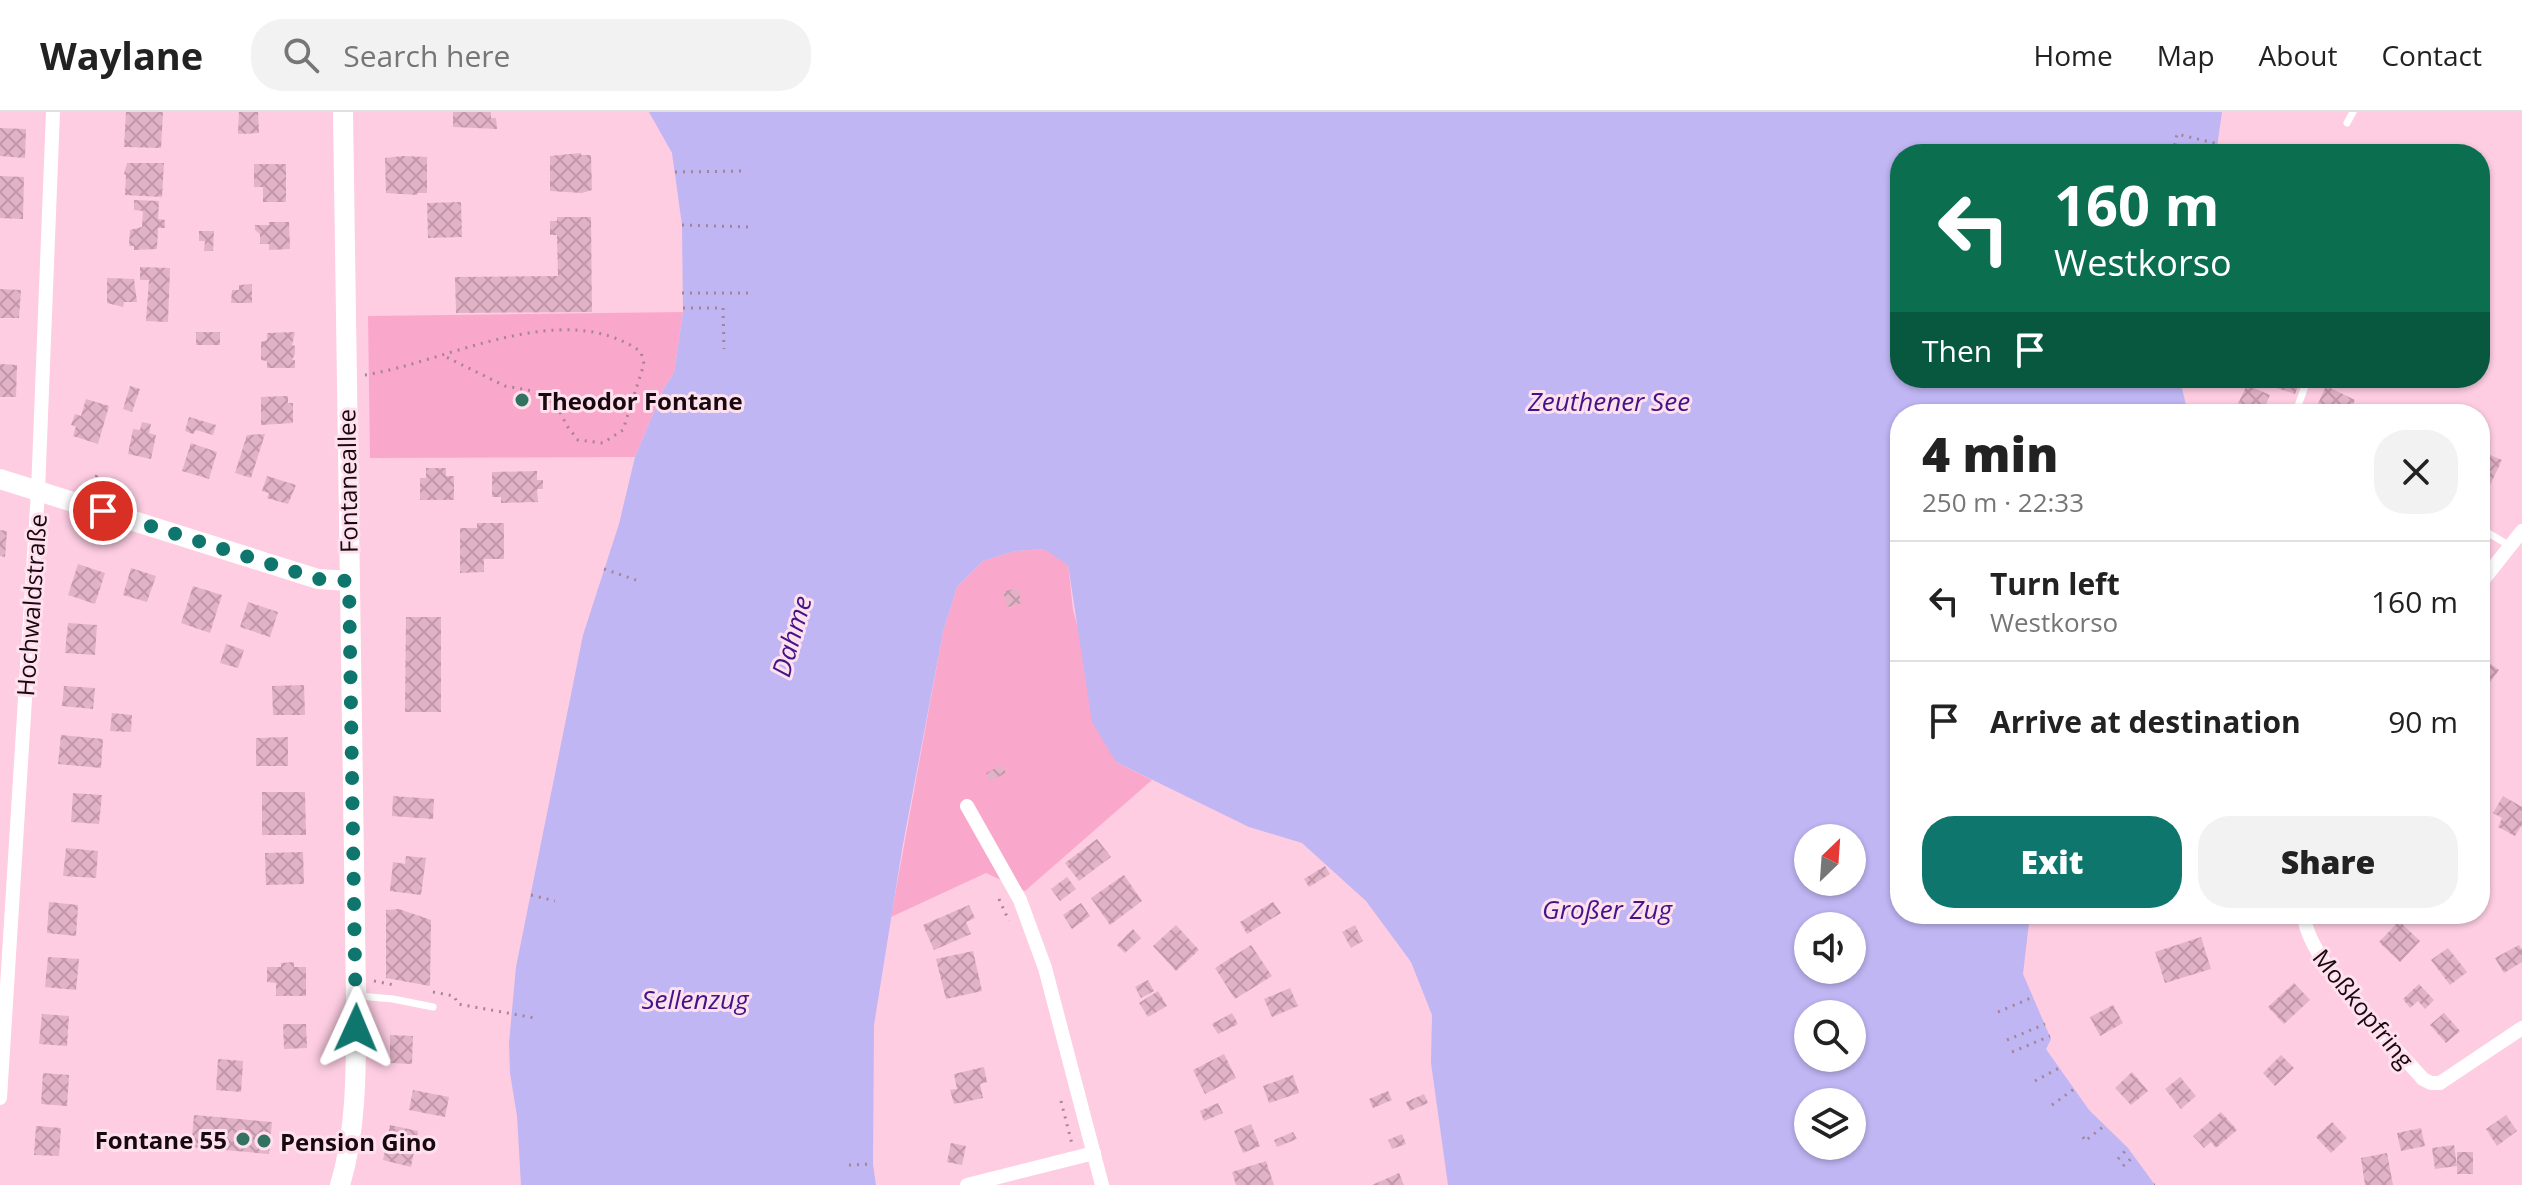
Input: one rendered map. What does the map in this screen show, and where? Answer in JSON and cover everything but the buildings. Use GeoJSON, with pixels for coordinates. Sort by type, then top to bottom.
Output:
{"type":"FeatureCollection","features":[{"type":"Feature","properties":{"kind":"main road","name":"Fontaneallee"},"geometry":{"type":"LineString","coordinates":[[340,1185],[348,1149],[355,1084],[356,995],[343,112]]}},
{"type":"Feature","properties":{"kind":"main road"},"geometry":{"type":"LineString","coordinates":[[0,479],[318,579],[349,581]]}},
{"type":"Feature","properties":{"kind":"street","name":"Hochwaldstraße"},"geometry":{"type":"LineString","coordinates":[[0,1098],[38,491],[53,112]]}},
{"type":"Feature","properties":{"kind":"street"},"geometry":{"type":"LineString","coordinates":[[2490,571],[2522,531]]}},
{"type":"Feature","properties":{"kind":"street"},"geometry":{"type":"LineString","coordinates":[[967,806],[1020,900],[1045,968],[1102,1185]]}},
{"type":"Feature","properties":{"kind":"street","name":"Moßkopfring"},"geometry":{"type":"LineString","coordinates":[[2306,924],[2308,937],[2326,967],[2423,1079],[2431,1083],[2440,1083],[2522,1028]]}},
{"type":"Feature","properties":{"kind":"street"},"geometry":{"type":"LineString","coordinates":[[967,1185],[1094,1153]]}},
{"type":"Feature","properties":{"kind":"lane"},"geometry":{"type":"LineString","coordinates":[[2347,123],[2353,112]]}},
{"type":"Feature","properties":{"kind":"lane"},"geometry":{"type":"LineString","coordinates":[[2490,534],[2510,546]]}},
{"type":"Feature","properties":{"kind":"lane"},"geometry":{"type":"LineString","coordinates":[[356,995],[433,1007]]}},
{"type":"Feature","properties":{"kind":"path"},"geometry":{"type":"LineString","coordinates":[[2175,144],[2177,134],[2218,144]]}},
{"type":"Feature","properties":{"kind":"path"},"geometry":{"type":"LineString","coordinates":[[675,172],[746,171]]}},
{"type":"Feature","properties":{"kind":"path"},"geometry":{"type":"LineString","coordinates":[[682,225],[752,227]]}},
{"type":"Feature","properties":{"kind":"path"},"geometry":{"type":"LineString","coordinates":[[682,293],[752,293]]}},
{"type":"Feature","properties":{"kind":"path"},"geometry":{"type":"LineString","coordinates":[[683,308],[723,308],[724,349]]}},
{"type":"Feature","properties":{"kind":"path"},"geometry":{"type":"LineString","coordinates":[[364,375],[513,335],[583,331],[622,339],[641,352],[644,364],[623,430],[603,443],[594,443],[578,440],[558,408],[533,391],[505,386],[442,355]]}},
{"type":"Feature","properties":{"kind":"path"},"geometry":{"type":"LineString","coordinates":[[604,569],[636,580]]}},
{"type":"Feature","properties":{"kind":"path"},"geometry":{"type":"LineString","coordinates":[[531,895],[555,901]]}},
{"type":"Feature","properties":{"kind":"path"},"geometry":{"type":"LineString","coordinates":[[999,899],[1012,928]]}},
{"type":"Feature","properties":{"kind":"path"},"geometry":{"type":"LineString","coordinates":[[1998,1012],[2033,997]]}},
{"type":"Feature","properties":{"kind":"path"},"geometry":{"type":"LineString","coordinates":[[510,1014],[535,1018]]}},
{"type":"Feature","properties":{"kind":"path"},"geometry":{"type":"LineString","coordinates":[[2007,1040],[2045,1024]]}},
{"type":"Feature","properties":{"kind":"path"},"geometry":{"type":"LineString","coordinates":[[2012,1052],[2050,1036]]}},
{"type":"Feature","properties":{"kind":"path"},"geometry":{"type":"LineString","coordinates":[[2035,1081],[2059,1068]]}},
{"type":"Feature","properties":{"kind":"path"},"geometry":{"type":"LineString","coordinates":[[2052,1105],[2074,1089]]}},
{"type":"Feature","properties":{"kind":"path"},"geometry":{"type":"LineString","coordinates":[[1061,1102],[1075,1157]]}},
{"type":"Feature","properties":{"kind":"path"},"geometry":{"type":"LineString","coordinates":[[2083,1137],[2085,1141],[2104,1126]]}},
{"type":"Feature","properties":{"kind":"path"},"geometry":{"type":"LineString","coordinates":[[2118,1159],[2128,1148]]}},
{"type":"Feature","properties":{"kind":"path"},"geometry":{"type":"LineString","coordinates":[[2123,1166],[2134,1156]]}},
{"type":"Feature","properties":{"kind":"path"},"geometry":{"type":"LineString","coordinates":[[849,1165],[873,1164]]}},
{"type":"Feature","properties":{"kind":"shaded area"},"geometry":{"type":"Polygon","coordinates":[[[683,312],[674,373],[664,388],[635,457],[370,458],[368,316],[683,312]]]}},
{"type":"Feature","properties":{"kind":"shaded area"},"geometry":{"type":"Polygon","coordinates":[[[1044,549],[1068,564],[1073,610],[1116,762],[1152,780],[1025,891],[986,873],[891,917],[943,632],[957,587],[983,561],[1015,551],[1044,549]]]}},
{"type":"Feature","properties":{"kind":"water"},"geometry":{"type":"Polygon","coordinates":[[[649,112],[2222,112],[2217,144],[1890,144],[1890,388],[2182,388],[2186,404],[1890,404],[1890,924],[2029,924],[2023,974],[2051,1039],[2046,1049],[2089,1110],[2128,1148],[2155,1185],[1448,1185],[1431,1063],[1432,1015],[1411,962],[1366,901],[1302,843],[1249,827],[1116,762],[1092,722],[1068,565],[1044,549],[1015,551],[983,561],[957,587],[943,632],[903,844],[874,1025],[873,1164],[876,1185],[521,1185],[509,1043],[516,967],[583,635],[619,524],[635,457],[664,388],[674,373],[683,312],[682,225],[672,153],[649,112]]]}},
{"type":"Feature","properties":{"kind":"place","name":"Theodor Fontane"},"geometry":{"type":"Point","coordinates":[522,400]}},
{"type":"Feature","properties":{"kind":"place","name":"Fontane 55"},"geometry":{"type":"Point","coordinates":[243,1139]}},
{"type":"Feature","properties":{"kind":"place","name":"Pension Gino"},"geometry":{"type":"Point","coordinates":[264,1141]}},
{"type":"Feature","properties":{"kind":"route"},"geometry":{"type":"LineString","coordinates":[[103,511],[318,579],[349,581],[356,1028]]}},
{"type":"Feature","properties":{"kind":"water label","name":"Zeuthener See"},"geometry":{"type":"Point","coordinates":[1609,401]}},
{"type":"Feature","properties":{"kind":"water label","name":"Dahme"},"geometry":{"type":"Point","coordinates":[791,636]}},
{"type":"Feature","properties":{"kind":"water label","name":"Großer Zug"},"geometry":{"type":"Point","coordinates":[1607,909]}},
{"type":"Feature","properties":{"kind":"water label","name":"Sellenzug"},"geometry":{"type":"Point","coordinates":[695,999]}}]}
